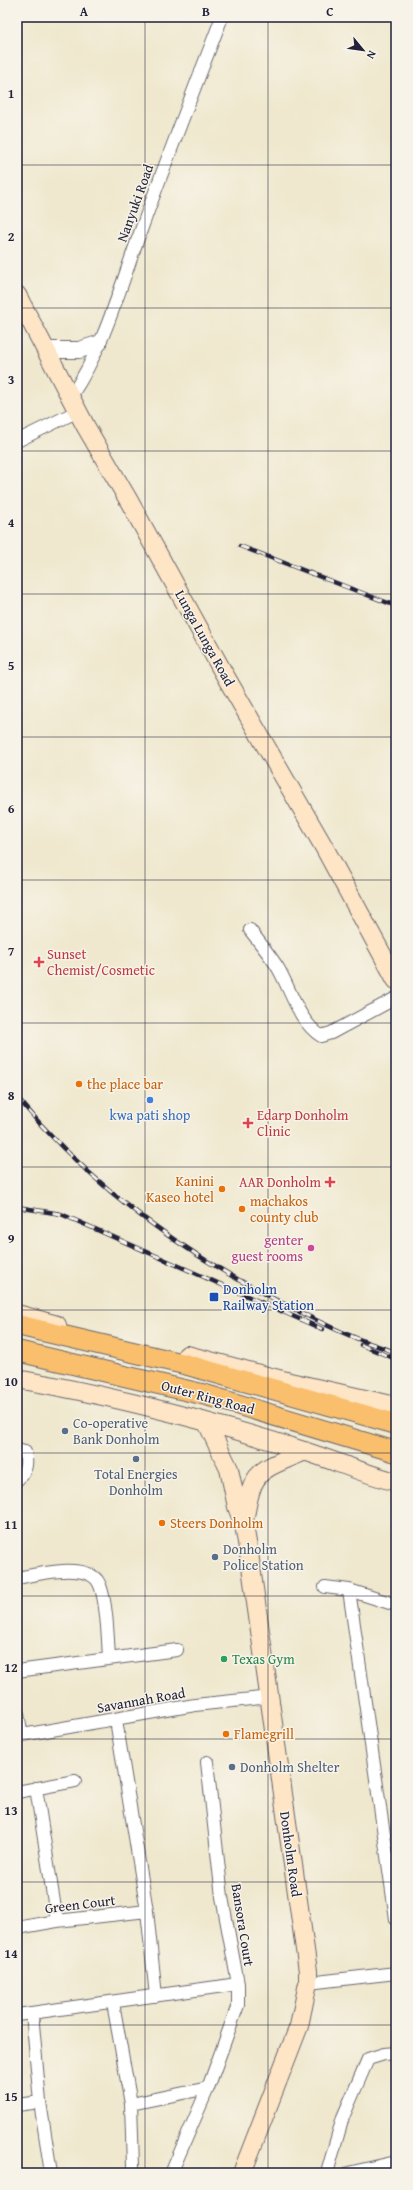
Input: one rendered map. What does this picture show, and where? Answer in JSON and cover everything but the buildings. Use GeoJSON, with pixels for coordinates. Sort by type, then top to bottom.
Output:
{"type":"FeatureCollection","features":[{"type":"Feature","properties":{"kind":"main road","name":"Lunga Lunga Road"},"geometry":{"type":"LineString","coordinates":[[17,295],[223,672],[324,847],[396,980]]}},
{"type":"Feature","properties":{"kind":"main road"},"geometry":{"type":"LineString","coordinates":[[17,1314],[290,1382],[396,1406]]}},
{"type":"Feature","properties":{"kind":"main road","name":"Outer Ring Road"},"geometry":{"type":"LineString","coordinates":[[17,1325],[184,1364],[396,1424]]}},
{"type":"Feature","properties":{"kind":"main road","name":"Outer Ring Road"},"geometry":{"type":"LineString","coordinates":[[17,1351],[206,1395],[396,1452]]}},
{"type":"Feature","properties":{"kind":"main road","name":"Outer Ring Road"},"geometry":{"type":"LineString","coordinates":[[17,1379],[68,1388],[207,1423],[305,1451],[396,1482]]}},
{"type":"Feature","properties":{"kind":"main road"},"geometry":{"type":"LineString","coordinates":[[207,1423],[229,1469],[237,1507],[244,1525]]}},
{"type":"Feature","properties":{"kind":"main road"},"geometry":{"type":"LineString","coordinates":[[244,1525],[249,1492],[259,1474],[272,1465],[305,1451]]}},
{"type":"Feature","properties":{"kind":"main road","name":"Donholm Road"},"geometry":{"type":"LineString","coordinates":[[242,2173],[299,2026],[308,1983],[270,1697],[244,1525]]}},
{"type":"Feature","properties":{"kind":"street","name":"Nanyuki Road"},"geometry":{"type":"LineString","coordinates":[[75,403],[85,373],[98,344],[222,17]]}},
{"type":"Feature","properties":{"kind":"street"},"geometry":{"type":"LineString","coordinates":[[47,350],[79,350],[98,344]]}},
{"type":"Feature","properties":{"kind":"street"},"geometry":{"type":"LineString","coordinates":[[17,441],[75,403]]}},
{"type":"Feature","properties":{"kind":"street"},"geometry":{"type":"LineString","coordinates":[[250,930],[278,968],[300,1012],[313,1031],[321,1036],[331,1033],[396,998]]}},
{"type":"Feature","properties":{"kind":"street"},"geometry":{"type":"LineString","coordinates":[[17,1450],[25,1452],[27,1460],[24,1473],[17,1480]]}},
{"type":"Feature","properties":{"kind":"street"},"geometry":{"type":"LineString","coordinates":[[17,1578],[72,1571],[91,1575],[98,1581],[106,1612],[109,1659]]}},
{"type":"Feature","properties":{"kind":"street"},"geometry":{"type":"LineString","coordinates":[[325,1587],[349,1590],[396,1605]]}},
{"type":"Feature","properties":{"kind":"street"},"geometry":{"type":"LineString","coordinates":[[349,1590],[396,1919]]}},
{"type":"Feature","properties":{"kind":"street"},"geometry":{"type":"LineString","coordinates":[[17,1671],[177,1650]]}},
{"type":"Feature","properties":{"kind":"street","name":"Savannah Road"},"geometry":{"type":"LineString","coordinates":[[20,1736],[195,1705],[270,1697]]}},
{"type":"Feature","properties":{"kind":"street"},"geometry":{"type":"LineString","coordinates":[[17,1709],[20,1736]]}},
{"type":"Feature","properties":{"kind":"street"},"geometry":{"type":"LineString","coordinates":[[116,1720],[124,1783],[147,1911],[156,1996]]}},
{"type":"Feature","properties":{"kind":"street","name":"Bansora Court"},"geometry":{"type":"LineString","coordinates":[[172,2171],[208,2088],[238,2005],[238,1984],[222,1897],[207,1762]]}},
{"type":"Feature","properties":{"kind":"street"},"geometry":{"type":"LineString","coordinates":[[17,1792],[75,1781]]}},
{"type":"Feature","properties":{"kind":"street"},"geometry":{"type":"LineString","coordinates":[[36,1788],[57,1921]]}},
{"type":"Feature","properties":{"kind":"street","name":"Green Court"},"geometry":{"type":"LineString","coordinates":[[17,1928],[57,1921],[147,1911]]}},
{"type":"Feature","properties":{"kind":"street"},"geometry":{"type":"LineString","coordinates":[[308,1983],[396,1973]]}},
{"type":"Feature","properties":{"kind":"street"},"geometry":{"type":"LineString","coordinates":[[17,2015],[113,2003],[238,1984]]}},
{"type":"Feature","properties":{"kind":"street"},"geometry":{"type":"LineString","coordinates":[[113,2003],[131,2104],[133,2166]]}},
{"type":"Feature","properties":{"kind":"street"},"geometry":{"type":"LineString","coordinates":[[32,2014],[40,2102],[51,2173]]}},
{"type":"Feature","properties":{"kind":"street"},"geometry":{"type":"LineString","coordinates":[[327,2173],[344,2117],[368,2059],[384,2054],[396,2053]]}},
{"type":"Feature","properties":{"kind":"street"},"geometry":{"type":"LineString","coordinates":[[131,2104],[208,2088]]}},
{"type":"Feature","properties":{"kind":"street"},"geometry":{"type":"LineString","coordinates":[[17,2105],[40,2102]]}},
{"type":"Feature","properties":{"kind":"street"},"geometry":{"type":"LineString","coordinates":[[348,2173],[396,2162]]}},
{"type":"Feature","properties":{"kind":"railway"},"geometry":{"type":"LineString","coordinates":[[240,546],[396,606]]}},
{"type":"Feature","properties":{"kind":"railway"},"geometry":{"type":"LineString","coordinates":[[17,1097],[45,1129],[108,1189],[141,1216],[176,1241],[250,1286],[301,1313],[354,1337],[396,1352]]}},
{"type":"Feature","properties":{"kind":"railway"},"geometry":{"type":"LineString","coordinates":[[17,1207],[61,1214],[322,1329]]}},
{"type":"Feature","properties":{"kind":"railway"},"geometry":{"type":"LineString","coordinates":[[361,1345],[396,1359]]}},
{"type":"Feature","properties":{"kind":"place","name":"Sunset Chemist/Cosmetic"},"geometry":{"type":"Point","coordinates":[39,962]}},
{"type":"Feature","properties":{"kind":"place","name":"the place bar"},"geometry":{"type":"Point","coordinates":[79,1084]}},
{"type":"Feature","properties":{"kind":"place","name":"kwa pati shop"},"geometry":{"type":"Point","coordinates":[150,1100]}},
{"type":"Feature","properties":{"kind":"place","name":"Edarp Donholm Clinic"},"geometry":{"type":"Point","coordinates":[248,1123]}},
{"type":"Feature","properties":{"kind":"place","name":"AAR Donholm"},"geometry":{"type":"Point","coordinates":[330,1182]}},
{"type":"Feature","properties":{"kind":"place","name":"Kanini Kaseo hotel"},"geometry":{"type":"Point","coordinates":[222,1189]}},
{"type":"Feature","properties":{"kind":"place","name":"machakos county club"},"geometry":{"type":"Point","coordinates":[242,1209]}},
{"type":"Feature","properties":{"kind":"place","name":"genter guest rooms"},"geometry":{"type":"Point","coordinates":[311,1248]}},
{"type":"Feature","properties":{"kind":"place","name":"Donholm Railway Station"},"geometry":{"type":"Point","coordinates":[214,1297]}},
{"type":"Feature","properties":{"kind":"place","name":"Co-operative Bank Donholm"},"geometry":{"type":"Point","coordinates":[65,1431]}},
{"type":"Feature","properties":{"kind":"place","name":"Total Energies Donholm"},"geometry":{"type":"Point","coordinates":[136,1459]}},
{"type":"Feature","properties":{"kind":"place","name":"Steers Donholm"},"geometry":{"type":"Point","coordinates":[162,1523]}},
{"type":"Feature","properties":{"kind":"place","name":"Donholm Police Station"},"geometry":{"type":"Point","coordinates":[215,1557]}},
{"type":"Feature","properties":{"kind":"place","name":"Texas Gym"},"geometry":{"type":"Point","coordinates":[224,1659]}},
{"type":"Feature","properties":{"kind":"place","name":"Flamegrill"},"geometry":{"type":"Point","coordinates":[226,1734]}},
{"type":"Feature","properties":{"kind":"place","name":"Donholm Shelter"},"geometry":{"type":"Point","coordinates":[232,1767]}}]}
